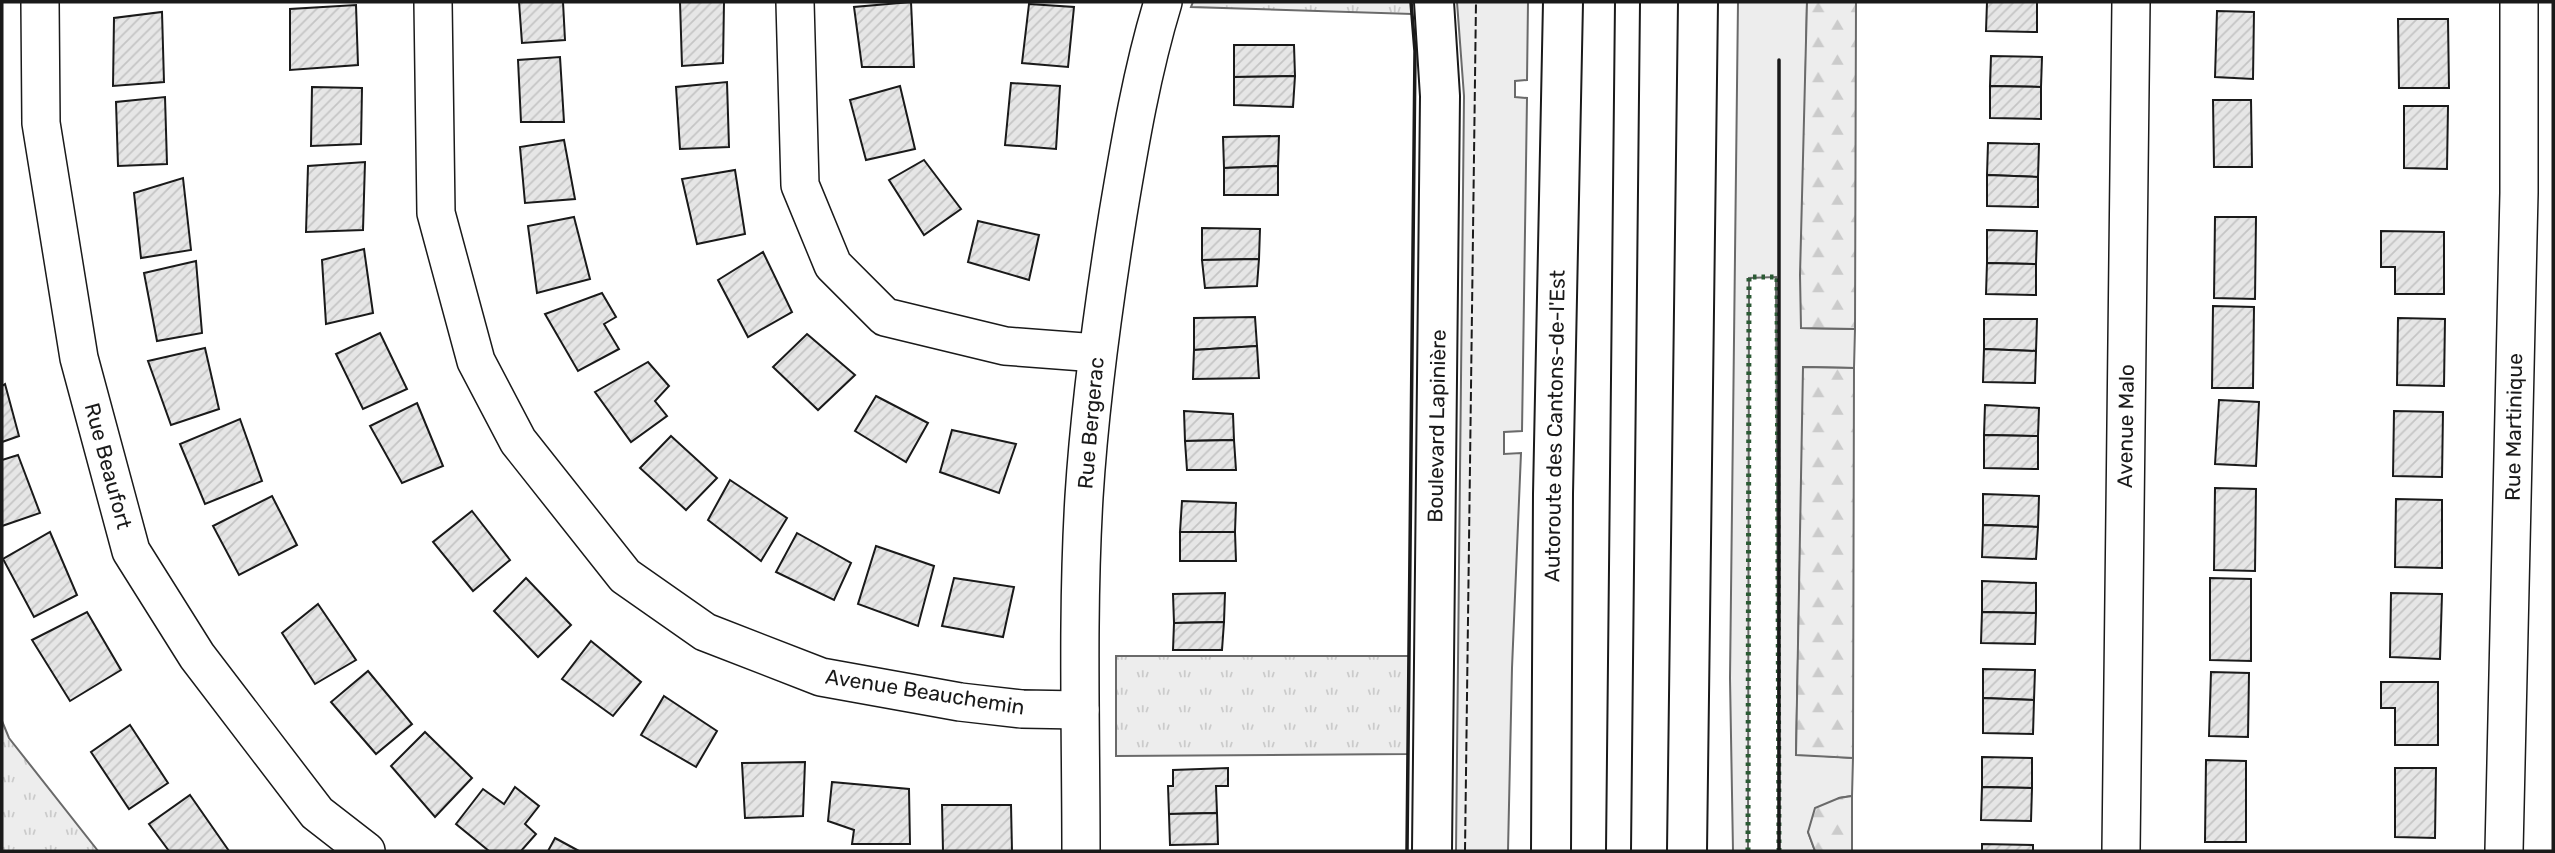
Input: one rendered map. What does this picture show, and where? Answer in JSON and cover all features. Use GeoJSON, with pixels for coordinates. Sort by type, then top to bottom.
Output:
{"type":"FeatureCollection","features":[{"type":"Feature","properties":{"kind":"main road","name":"Boulevard Lapinière"},"geometry":{"type":"LineString","coordinates":[[1432,851],[1440,110],[1434,2]]}},
{"type":"Feature","properties":{"kind":"main road","name":"Autoroute des Cantons-de-l'Est"},"geometry":{"type":"LineString","coordinates":[[1550,851],[1553,480],[1563,2]]}},
{"type":"Feature","properties":{"kind":"main road"},"geometry":{"type":"LineString","coordinates":[[1687,851],[1698,2]]}},
{"type":"Feature","properties":{"kind":"street","name":"Rue Beaufort"},"geometry":{"type":"LineString","coordinates":[[40,2],[41,123],[79,358],[131,551],[197,656],[317,813],[366,851]]}},
{"type":"Feature","properties":{"kind":"street","name":"Avenue Beauchemin"},"geometry":{"type":"LineString","coordinates":[[433,2],[436,213],[476,362],[518,441],[625,576],[705,632],[821,677],[960,702],[1080,710]]}},
{"type":"Feature","properties":{"kind":"street"},"geometry":{"type":"LineString","coordinates":[[795,2],[800,185],[834,265],[885,317],[1006,346],[1097,353]]}},
{"type":"Feature","properties":{"kind":"street","name":"Rue Bergerac"},"geometry":{"type":"LineString","coordinates":[[1081,851],[1080,710],[1084,498],[1097,353],[1132,125],[1146,60],[1163,2]]}},
{"type":"Feature","properties":{"kind":"street","name":"Avenue Malo"},"geometry":{"type":"LineString","coordinates":[[2121,851],[2131,2]]}},
{"type":"Feature","properties":{"kind":"street","name":"Rue Martinique"},"geometry":{"type":"LineString","coordinates":[[2504,851],[2519,193],[2519,2]]}},
{"type":"Feature","properties":{"kind":"shaded area"},"geometry":{"type":"Polygon","coordinates":[[[1457,2],[1528,2],[1527,80],[1515,81],[1515,97],[1527,98],[1522,431],[1504,432],[1504,454],[1521,453],[1508,851],[1456,851],[1464,96],[1457,2]]]}},
{"type":"Feature","properties":{"kind":"shaded area"},"geometry":{"type":"Polygon","coordinates":[[[1738,2],[1807,2],[1801,328],[1855,329],[1854,368],[1804,367],[1796,754],[1853,758],[1852,796],[1839,798],[1808,832],[1815,851],[1779,851],[1776,277],[1749,278],[1748,851],[1733,851],[1730,678],[1738,2]]]}},
{"type":"Feature","properties":{"kind":"green space"},"geometry":{"type":"Polygon","coordinates":[[[1193,2],[1411,2],[1412,14],[1191,7],[1193,2]]]}},
{"type":"Feature","properties":{"kind":"green space"},"geometry":{"type":"Polygon","coordinates":[[[1807,2],[1856,2],[1855,329],[1801,328],[1807,2]]]}},
{"type":"Feature","properties":{"kind":"green space"},"geometry":{"type":"Polygon","coordinates":[[[1803,367],[1854,368],[1853,758],[1796,755],[1803,367]]]}},
{"type":"Feature","properties":{"kind":"green space"},"geometry":{"type":"Polygon","coordinates":[[[1116,656],[1409,656],[1408,754],[1116,756],[1116,656]]]}},
{"type":"Feature","properties":{"kind":"green space"},"geometry":{"type":"Polygon","coordinates":[[[2,721],[9,738],[98,851],[2,851],[2,721]]]}},
{"type":"Feature","properties":{"kind":"green space"},"geometry":{"type":"Polygon","coordinates":[[[1852,796],[1852,851],[1815,851],[1808,832],[1815,808],[1839,798],[1852,796]]]}},
{"type":"Feature","properties":{"kind":"building"},"geometry":{"type":"Polygon","coordinates":[[[519,2],[563,2],[565,40],[522,43],[519,2]]]}},
{"type":"Feature","properties":{"kind":"building"},"geometry":{"type":"Polygon","coordinates":[[[680,2],[724,2],[723,63],[682,66],[680,2]]]}},
{"type":"Feature","properties":{"kind":"building"},"geometry":{"type":"Polygon","coordinates":[[[911,2],[914,67],[862,67],[854,7],[911,2]]]}},
{"type":"Feature","properties":{"kind":"building"},"geometry":{"type":"Polygon","coordinates":[[[1987,2],[2037,2],[2037,32],[1986,31],[1987,2]]]}},
{"type":"Feature","properties":{"kind":"building"},"geometry":{"type":"Polygon","coordinates":[[[1029,4],[1074,7],[1068,67],[1022,63],[1029,4]]]}},
{"type":"Feature","properties":{"kind":"building"},"geometry":{"type":"Polygon","coordinates":[[[356,5],[358,65],[290,70],[290,9],[356,5]]]}},
{"type":"Feature","properties":{"kind":"building"},"geometry":{"type":"Polygon","coordinates":[[[2217,11],[2254,12],[2253,79],[2215,77],[2217,11]]]}},
{"type":"Feature","properties":{"kind":"building"},"geometry":{"type":"Polygon","coordinates":[[[162,12],[164,82],[113,86],[114,18],[162,12]]]}},
{"type":"Feature","properties":{"kind":"building"},"geometry":{"type":"Polygon","coordinates":[[[2398,19],[2448,19],[2449,88],[2399,88],[2398,19]]]}},
{"type":"Feature","properties":{"kind":"building"},"geometry":{"type":"Polygon","coordinates":[[[1234,45],[1294,45],[1295,76],[1234,77],[1234,45]]]}},
{"type":"Feature","properties":{"kind":"building"},"geometry":{"type":"Polygon","coordinates":[[[1991,56],[2042,57],[2041,87],[1990,86],[1991,56]]]}},
{"type":"Feature","properties":{"kind":"building"},"geometry":{"type":"Polygon","coordinates":[[[560,57],[564,122],[521,122],[518,60],[560,57]]]}},
{"type":"Feature","properties":{"kind":"building"},"geometry":{"type":"Polygon","coordinates":[[[1295,76],[1293,107],[1234,105],[1234,77],[1295,76]]]}},
{"type":"Feature","properties":{"kind":"building"},"geometry":{"type":"Polygon","coordinates":[[[727,82],[729,147],[680,149],[676,87],[727,82]]]}},
{"type":"Feature","properties":{"kind":"building"},"geometry":{"type":"Polygon","coordinates":[[[1011,83],[1060,86],[1056,149],[1005,145],[1011,83]]]}},
{"type":"Feature","properties":{"kind":"building"},"geometry":{"type":"Polygon","coordinates":[[[900,86],[915,149],[866,160],[850,100],[900,86]]]}},
{"type":"Feature","properties":{"kind":"building"},"geometry":{"type":"Polygon","coordinates":[[[1990,86],[2041,87],[2041,119],[1990,118],[1990,86]]]}},
{"type":"Feature","properties":{"kind":"building"},"geometry":{"type":"Polygon","coordinates":[[[312,87],[362,88],[361,144],[311,146],[312,87]]]}},
{"type":"Feature","properties":{"kind":"building"},"geometry":{"type":"Polygon","coordinates":[[[165,97],[167,164],[118,166],[116,102],[165,97]]]}},
{"type":"Feature","properties":{"kind":"building"},"geometry":{"type":"Polygon","coordinates":[[[2213,100],[2251,100],[2252,167],[2214,167],[2213,100]]]}},
{"type":"Feature","properties":{"kind":"building"},"geometry":{"type":"Polygon","coordinates":[[[2404,106],[2448,106],[2447,169],[2404,168],[2404,106]]]}},
{"type":"Feature","properties":{"kind":"building"},"geometry":{"type":"Polygon","coordinates":[[[1279,136],[1278,166],[1224,168],[1223,137],[1279,136]]]}},
{"type":"Feature","properties":{"kind":"building"},"geometry":{"type":"Polygon","coordinates":[[[564,140],[575,199],[525,203],[520,147],[564,140]]]}},
{"type":"Feature","properties":{"kind":"building"},"geometry":{"type":"Polygon","coordinates":[[[1988,143],[2039,144],[2038,177],[1987,175],[1988,143]]]}},
{"type":"Feature","properties":{"kind":"building"},"geometry":{"type":"Polygon","coordinates":[[[924,160],[961,209],[924,235],[889,180],[924,160]]]}},
{"type":"Feature","properties":{"kind":"building"},"geometry":{"type":"Polygon","coordinates":[[[365,162],[363,230],[306,232],[308,166],[365,162]]]}},
{"type":"Feature","properties":{"kind":"building"},"geometry":{"type":"Polygon","coordinates":[[[1278,166],[1278,195],[1224,195],[1224,168],[1278,166]]]}},
{"type":"Feature","properties":{"kind":"building"},"geometry":{"type":"Polygon","coordinates":[[[735,170],[745,234],[697,244],[682,179],[735,170]]]}},
{"type":"Feature","properties":{"kind":"building"},"geometry":{"type":"Polygon","coordinates":[[[1987,175],[2038,177],[2038,207],[1987,206],[1987,175]]]}},
{"type":"Feature","properties":{"kind":"building"},"geometry":{"type":"Polygon","coordinates":[[[183,178],[191,250],[141,258],[134,193],[183,178]]]}},
{"type":"Feature","properties":{"kind":"building"},"geometry":{"type":"Polygon","coordinates":[[[574,217],[590,279],[537,293],[528,226],[574,217]]]}},
{"type":"Feature","properties":{"kind":"building"},"geometry":{"type":"Polygon","coordinates":[[[2215,217],[2256,217],[2255,299],[2214,298],[2215,217]]]}},
{"type":"Feature","properties":{"kind":"building"},"geometry":{"type":"Polygon","coordinates":[[[978,221],[1039,235],[1029,280],[968,262],[978,221]]]}},
{"type":"Feature","properties":{"kind":"building"},"geometry":{"type":"Polygon","coordinates":[[[1202,228],[1260,229],[1259,259],[1202,260],[1202,228]]]}},
{"type":"Feature","properties":{"kind":"building"},"geometry":{"type":"Polygon","coordinates":[[[1987,230],[2037,231],[2036,264],[1987,263],[1987,230]]]}},
{"type":"Feature","properties":{"kind":"building"},"geometry":{"type":"Polygon","coordinates":[[[2381,231],[2444,232],[2444,294],[2395,294],[2395,267],[2381,267],[2381,231]]]}},
{"type":"Feature","properties":{"kind":"building"},"geometry":{"type":"Polygon","coordinates":[[[364,249],[373,313],[326,324],[322,260],[364,249]]]}},
{"type":"Feature","properties":{"kind":"building"},"geometry":{"type":"Polygon","coordinates":[[[763,252],[792,312],[748,337],[718,280],[763,252]]]}},
{"type":"Feature","properties":{"kind":"building"},"geometry":{"type":"Polygon","coordinates":[[[1259,259],[1257,286],[1205,288],[1202,260],[1259,259]]]}},
{"type":"Feature","properties":{"kind":"building"},"geometry":{"type":"Polygon","coordinates":[[[196,261],[202,333],[157,341],[144,273],[196,261]]]}},
{"type":"Feature","properties":{"kind":"building"},"geometry":{"type":"Polygon","coordinates":[[[1987,263],[2036,264],[2036,295],[1986,294],[1987,263]]]}},
{"type":"Feature","properties":{"kind":"building"},"geometry":{"type":"Polygon","coordinates":[[[602,293],[616,317],[604,324],[619,349],[578,371],[545,314],[602,293]]]}},
{"type":"Feature","properties":{"kind":"building"},"geometry":{"type":"Polygon","coordinates":[[[2213,306],[2254,307],[2253,388],[2212,388],[2213,306]]]}},
{"type":"Feature","properties":{"kind":"building"},"geometry":{"type":"Polygon","coordinates":[[[1255,317],[1257,346],[1194,350],[1194,318],[1255,317]]]}},
{"type":"Feature","properties":{"kind":"building"},"geometry":{"type":"Polygon","coordinates":[[[2398,318],[2445,319],[2444,386],[2397,385],[2398,318]]]}},
{"type":"Feature","properties":{"kind":"building"},"geometry":{"type":"Polygon","coordinates":[[[1984,319],[2037,319],[2036,351],[1984,349],[1984,319]]]}},
{"type":"Feature","properties":{"kind":"building"},"geometry":{"type":"Polygon","coordinates":[[[380,333],[407,389],[363,409],[336,354],[380,333]]]}},
{"type":"Feature","properties":{"kind":"building"},"geometry":{"type":"Polygon","coordinates":[[[807,334],[855,375],[818,410],[773,367],[807,334]]]}},
{"type":"Feature","properties":{"kind":"building"},"geometry":{"type":"Polygon","coordinates":[[[1257,346],[1259,378],[1193,379],[1194,350],[1257,346]]]}},
{"type":"Feature","properties":{"kind":"building"},"geometry":{"type":"Polygon","coordinates":[[[205,348],[219,409],[171,425],[148,361],[205,348]]]}},
{"type":"Feature","properties":{"kind":"building"},"geometry":{"type":"Polygon","coordinates":[[[1984,349],[2036,351],[2035,383],[1983,382],[1984,349]]]}},
{"type":"Feature","properties":{"kind":"building"},"geometry":{"type":"Polygon","coordinates":[[[648,362],[669,386],[655,401],[667,416],[631,442],[595,392],[648,362]]]}},
{"type":"Feature","properties":{"kind":"building"},"geometry":{"type":"Polygon","coordinates":[[[5,384],[19,436],[2,442],[2,386],[5,384]]]}},
{"type":"Feature","properties":{"kind":"building"},"geometry":{"type":"Polygon","coordinates":[[[876,396],[928,423],[906,462],[855,431],[876,396]]]}},
{"type":"Feature","properties":{"kind":"building"},"geometry":{"type":"Polygon","coordinates":[[[2219,400],[2259,402],[2256,466],[2215,464],[2219,400]]]}},
{"type":"Feature","properties":{"kind":"building"},"geometry":{"type":"Polygon","coordinates":[[[417,403],[443,466],[402,483],[370,426],[417,403]]]}},
{"type":"Feature","properties":{"kind":"building"},"geometry":{"type":"Polygon","coordinates":[[[1985,405],[2039,408],[2038,436],[1984,435],[1985,405]]]}},
{"type":"Feature","properties":{"kind":"building"},"geometry":{"type":"Polygon","coordinates":[[[1184,411],[1233,414],[1234,440],[1185,441],[1184,411]]]}},
{"type":"Feature","properties":{"kind":"building"},"geometry":{"type":"Polygon","coordinates":[[[2394,411],[2443,412],[2442,477],[2393,476],[2394,411]]]}},
{"type":"Feature","properties":{"kind":"building"},"geometry":{"type":"Polygon","coordinates":[[[240,419],[262,481],[205,504],[180,444],[240,419]]]}},
{"type":"Feature","properties":{"kind":"building"},"geometry":{"type":"Polygon","coordinates":[[[952,430],[1016,444],[999,493],[940,472],[952,430]]]}},
{"type":"Feature","properties":{"kind":"building"},"geometry":{"type":"Polygon","coordinates":[[[1984,435],[2038,436],[2038,469],[1984,468],[1984,435]]]}},
{"type":"Feature","properties":{"kind":"building"},"geometry":{"type":"Polygon","coordinates":[[[671,436],[717,478],[686,510],[640,468],[671,436]]]}},
{"type":"Feature","properties":{"kind":"building"},"geometry":{"type":"Polygon","coordinates":[[[1234,440],[1236,470],[1187,470],[1185,441],[1234,440]]]}},
{"type":"Feature","properties":{"kind":"building"},"geometry":{"type":"Polygon","coordinates":[[[18,455],[40,513],[2,526],[2,460],[18,455]]]}},
{"type":"Feature","properties":{"kind":"building"},"geometry":{"type":"Polygon","coordinates":[[[730,480],[787,518],[761,561],[708,520],[730,480]]]}},
{"type":"Feature","properties":{"kind":"building"},"geometry":{"type":"Polygon","coordinates":[[[2215,488],[2256,489],[2255,571],[2214,570],[2215,488]]]}},
{"type":"Feature","properties":{"kind":"building"},"geometry":{"type":"Polygon","coordinates":[[[1983,494],[2039,496],[2038,527],[1983,525],[1983,494]]]}},
{"type":"Feature","properties":{"kind":"building"},"geometry":{"type":"Polygon","coordinates":[[[272,496],[297,545],[239,575],[213,526],[272,496]]]}},
{"type":"Feature","properties":{"kind":"building"},"geometry":{"type":"Polygon","coordinates":[[[2396,499],[2442,500],[2442,568],[2395,567],[2396,499]]]}},
{"type":"Feature","properties":{"kind":"building"},"geometry":{"type":"Polygon","coordinates":[[[1182,501],[1236,503],[1235,532],[1180,532],[1182,501]]]}},
{"type":"Feature","properties":{"kind":"building"},"geometry":{"type":"Polygon","coordinates":[[[472,511],[510,560],[473,591],[433,542],[472,511]]]}},
{"type":"Feature","properties":{"kind":"building"},"geometry":{"type":"Polygon","coordinates":[[[1983,525],[2038,527],[2036,559],[1982,557],[1983,525]]]}},
{"type":"Feature","properties":{"kind":"building"},"geometry":{"type":"Polygon","coordinates":[[[50,532],[77,595],[34,617],[3,559],[50,532]]]}},
{"type":"Feature","properties":{"kind":"building"},"geometry":{"type":"Polygon","coordinates":[[[1180,532],[1235,532],[1236,561],[1180,561],[1180,532]]]}},
{"type":"Feature","properties":{"kind":"building"},"geometry":{"type":"Polygon","coordinates":[[[797,533],[851,563],[834,600],[776,572],[797,533]]]}},
{"type":"Feature","properties":{"kind":"building"},"geometry":{"type":"Polygon","coordinates":[[[876,546],[934,566],[918,626],[858,604],[876,546]]]}},
{"type":"Feature","properties":{"kind":"building"},"geometry":{"type":"Polygon","coordinates":[[[526,578],[571,625],[538,657],[494,611],[526,578]]]}},
{"type":"Feature","properties":{"kind":"building"},"geometry":{"type":"Polygon","coordinates":[[[954,578],[1014,587],[1003,637],[942,626],[954,578]]]}},
{"type":"Feature","properties":{"kind":"building"},"geometry":{"type":"Polygon","coordinates":[[[2210,578],[2251,579],[2251,661],[2210,660],[2210,578]]]}},
{"type":"Feature","properties":{"kind":"building"},"geometry":{"type":"Polygon","coordinates":[[[1982,581],[2036,583],[2036,613],[1982,612],[1982,581]]]}},
{"type":"Feature","properties":{"kind":"building"},"geometry":{"type":"Polygon","coordinates":[[[1225,593],[1224,622],[1174,623],[1173,594],[1225,593]]]}},
{"type":"Feature","properties":{"kind":"building"},"geometry":{"type":"Polygon","coordinates":[[[2391,593],[2442,594],[2440,659],[2390,657],[2391,593]]]}},
{"type":"Feature","properties":{"kind":"building"},"geometry":{"type":"Polygon","coordinates":[[[318,604],[356,660],[315,684],[282,633],[318,604]]]}},
{"type":"Feature","properties":{"kind":"building"},"geometry":{"type":"Polygon","coordinates":[[[87,612],[121,670],[70,701],[32,640],[87,612]]]}},
{"type":"Feature","properties":{"kind":"building"},"geometry":{"type":"Polygon","coordinates":[[[1982,612],[2036,613],[2035,644],[1981,643],[1982,612]]]}},
{"type":"Feature","properties":{"kind":"building"},"geometry":{"type":"Polygon","coordinates":[[[1224,622],[1222,650],[1173,650],[1174,623],[1224,622]]]}},
{"type":"Feature","properties":{"kind":"building"},"geometry":{"type":"Polygon","coordinates":[[[591,641],[641,682],[613,716],[562,679],[591,641]]]}},
{"type":"Feature","properties":{"kind":"building"},"geometry":{"type":"Polygon","coordinates":[[[1983,669],[2035,670],[2034,700],[1983,698],[1983,669]]]}},
{"type":"Feature","properties":{"kind":"building"},"geometry":{"type":"Polygon","coordinates":[[[368,671],[412,724],[376,754],[331,702],[368,671]]]}},
{"type":"Feature","properties":{"kind":"building"},"geometry":{"type":"Polygon","coordinates":[[[2211,672],[2249,673],[2248,737],[2209,736],[2211,672]]]}},
{"type":"Feature","properties":{"kind":"building"},"geometry":{"type":"Polygon","coordinates":[[[2381,682],[2438,682],[2438,745],[2395,745],[2395,708],[2381,708],[2381,682]]]}},
{"type":"Feature","properties":{"kind":"building"},"geometry":{"type":"Polygon","coordinates":[[[664,696],[717,731],[696,767],[641,735],[664,696]]]}},
{"type":"Feature","properties":{"kind":"building"},"geometry":{"type":"Polygon","coordinates":[[[1983,698],[2034,700],[2033,734],[1983,733],[1983,698]]]}},
{"type":"Feature","properties":{"kind":"building"},"geometry":{"type":"Polygon","coordinates":[[[130,725],[168,783],[129,809],[91,752],[130,725]]]}},
{"type":"Feature","properties":{"kind":"building"},"geometry":{"type":"Polygon","coordinates":[[[425,732],[472,778],[435,817],[391,766],[425,732]]]}},
{"type":"Feature","properties":{"kind":"building"},"geometry":{"type":"Polygon","coordinates":[[[1982,757],[2032,758],[2032,788],[1982,787],[1982,757]]]}},
{"type":"Feature","properties":{"kind":"building"},"geometry":{"type":"Polygon","coordinates":[[[2206,760],[2246,761],[2246,842],[2205,842],[2206,760]]]}},
{"type":"Feature","properties":{"kind":"building"},"geometry":{"type":"Polygon","coordinates":[[[805,762],[803,816],[745,818],[742,763],[805,762]]]}},
{"type":"Feature","properties":{"kind":"building"},"geometry":{"type":"Polygon","coordinates":[[[1228,768],[1228,786],[1216,786],[1217,813],[1169,814],[1168,786],[1173,786],[1173,770],[1228,768]]]}},
{"type":"Feature","properties":{"kind":"building"},"geometry":{"type":"Polygon","coordinates":[[[2395,768],[2436,768],[2435,838],[2395,837],[2395,768]]]}},
{"type":"Feature","properties":{"kind":"building"},"geometry":{"type":"Polygon","coordinates":[[[832,782],[909,789],[910,844],[852,844],[854,830],[828,821],[832,782]]]}},
{"type":"Feature","properties":{"kind":"building"},"geometry":{"type":"Polygon","coordinates":[[[515,787],[539,806],[525,824],[536,834],[521,851],[489,851],[456,824],[483,789],[504,804],[515,787]]]}},
{"type":"Feature","properties":{"kind":"building"},"geometry":{"type":"Polygon","coordinates":[[[1982,787],[2032,788],[2031,821],[1981,820],[1982,787]]]}},
{"type":"Feature","properties":{"kind":"building"},"geometry":{"type":"Polygon","coordinates":[[[190,795],[229,851],[169,851],[149,824],[190,795]]]}},
{"type":"Feature","properties":{"kind":"building"},"geometry":{"type":"Polygon","coordinates":[[[942,805],[1011,805],[1012,851],[943,851],[942,805]]]}},
{"type":"Feature","properties":{"kind":"building"},"geometry":{"type":"Polygon","coordinates":[[[1217,813],[1218,844],[1170,845],[1169,814],[1217,813]]]}},
{"type":"Feature","properties":{"kind":"building"},"geometry":{"type":"Polygon","coordinates":[[[555,838],[579,851],[548,851],[555,838]]]}},
{"type":"Feature","properties":{"kind":"building"},"geometry":{"type":"Polygon","coordinates":[[[1982,844],[2033,845],[2033,851],[1982,851],[1982,844]]]}},
{"type":"Feature","properties":{"kind":"tram line"},"geometry":{"type":"LineString","coordinates":[[1606,851],[1615,2]]}},
{"type":"Feature","properties":{"kind":"tram line"},"geometry":{"type":"LineString","coordinates":[[1631,851],[1640,2]]}},
{"type":"Feature","properties":{"kind":"hedge"},"geometry":{"type":"LineString","coordinates":[[1748,851],[1749,277],[1777,277],[1779,851]]}},
{"type":"Feature","properties":{"kind":"fence"},"geometry":{"type":"LineString","coordinates":[[1465,851],[1476,2]]}},
{"type":"Feature","properties":{"kind":"wall"},"geometry":{"type":"LineString","coordinates":[[1407,851],[1415,51],[1411,2]]}},
{"type":"Feature","properties":{"kind":"wall"},"geometry":{"type":"LineString","coordinates":[[1779,60],[1779,851]]}}]}
